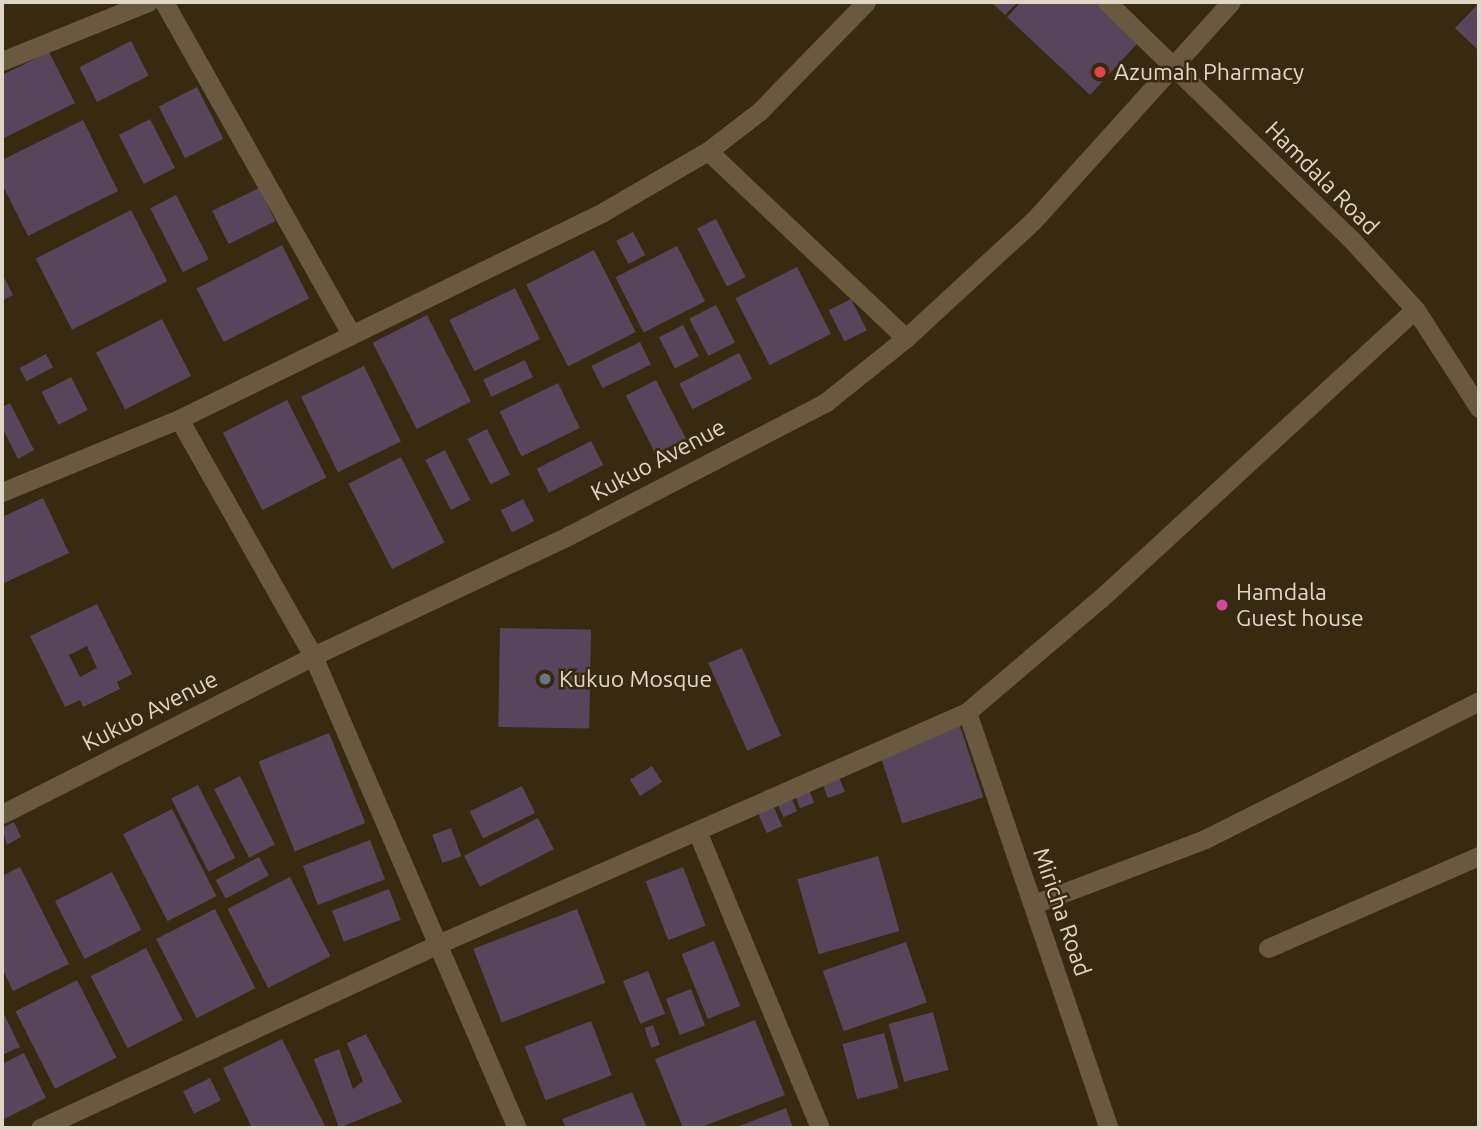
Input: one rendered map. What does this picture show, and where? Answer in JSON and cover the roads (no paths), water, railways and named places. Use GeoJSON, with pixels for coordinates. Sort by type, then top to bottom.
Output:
{"type":"FeatureCollection","features":[{"type":"Feature","properties":{"kind":"street"},"geometry":{"type":"LineString","coordinates":[[2,61],[148,2]]}},
{"type":"Feature","properties":{"kind":"street"},"geometry":{"type":"LineString","coordinates":[[164,2],[351,334]]}},
{"type":"Feature","properties":{"kind":"street"},"geometry":{"type":"LineString","coordinates":[[2,492],[179,419],[603,212],[708,151],[760,111],[866,2]]}},
{"type":"Feature","properties":{"kind":"street","name":"Hamdala Road"},"geometry":{"type":"LineString","coordinates":[[1107,2],[1351,239],[1415,309],[1479,408]]}},
{"type":"Feature","properties":{"kind":"street","name":"Kukuo Avenue"},"geometry":{"type":"LineString","coordinates":[[2,814],[313,656],[566,537],[826,402],[906,338],[1033,221],[1231,2]]}},
{"type":"Feature","properties":{"kind":"street"},"geometry":{"type":"LineString","coordinates":[[708,151],[906,338]]}},
{"type":"Feature","properties":{"kind":"street"},"geometry":{"type":"LineString","coordinates":[[40,1128],[438,944],[967,712],[1100,599],[1415,309]]}},
{"type":"Feature","properties":{"kind":"street"},"geometry":{"type":"LineString","coordinates":[[179,419],[313,656],[517,1128]]}},
{"type":"Feature","properties":{"kind":"street"},"geometry":{"type":"LineString","coordinates":[[1034,904],[1205,839],[1479,701]]}},
{"type":"Feature","properties":{"kind":"street","name":"Miricha Road"},"geometry":{"type":"LineString","coordinates":[[967,712],[1109,1128]]}},
{"type":"Feature","properties":{"kind":"street"},"geometry":{"type":"LineString","coordinates":[[697,831],[820,1128]]}},
{"type":"Feature","properties":{"kind":"street"},"geometry":{"type":"LineString","coordinates":[[1268,948],[1479,856]]}},
{"type":"Feature","properties":{"kind":"place","name":"Azumah Pharmacy"},"geometry":{"type":"Point","coordinates":[1100,72]}},
{"type":"Feature","properties":{"kind":"place","name":"Hamdala Guest house"},"geometry":{"type":"Point","coordinates":[1222,605]}},
{"type":"Feature","properties":{"kind":"place","name":"Kukuo Mosque"},"geometry":{"type":"Point","coordinates":[545,679]}}]}
